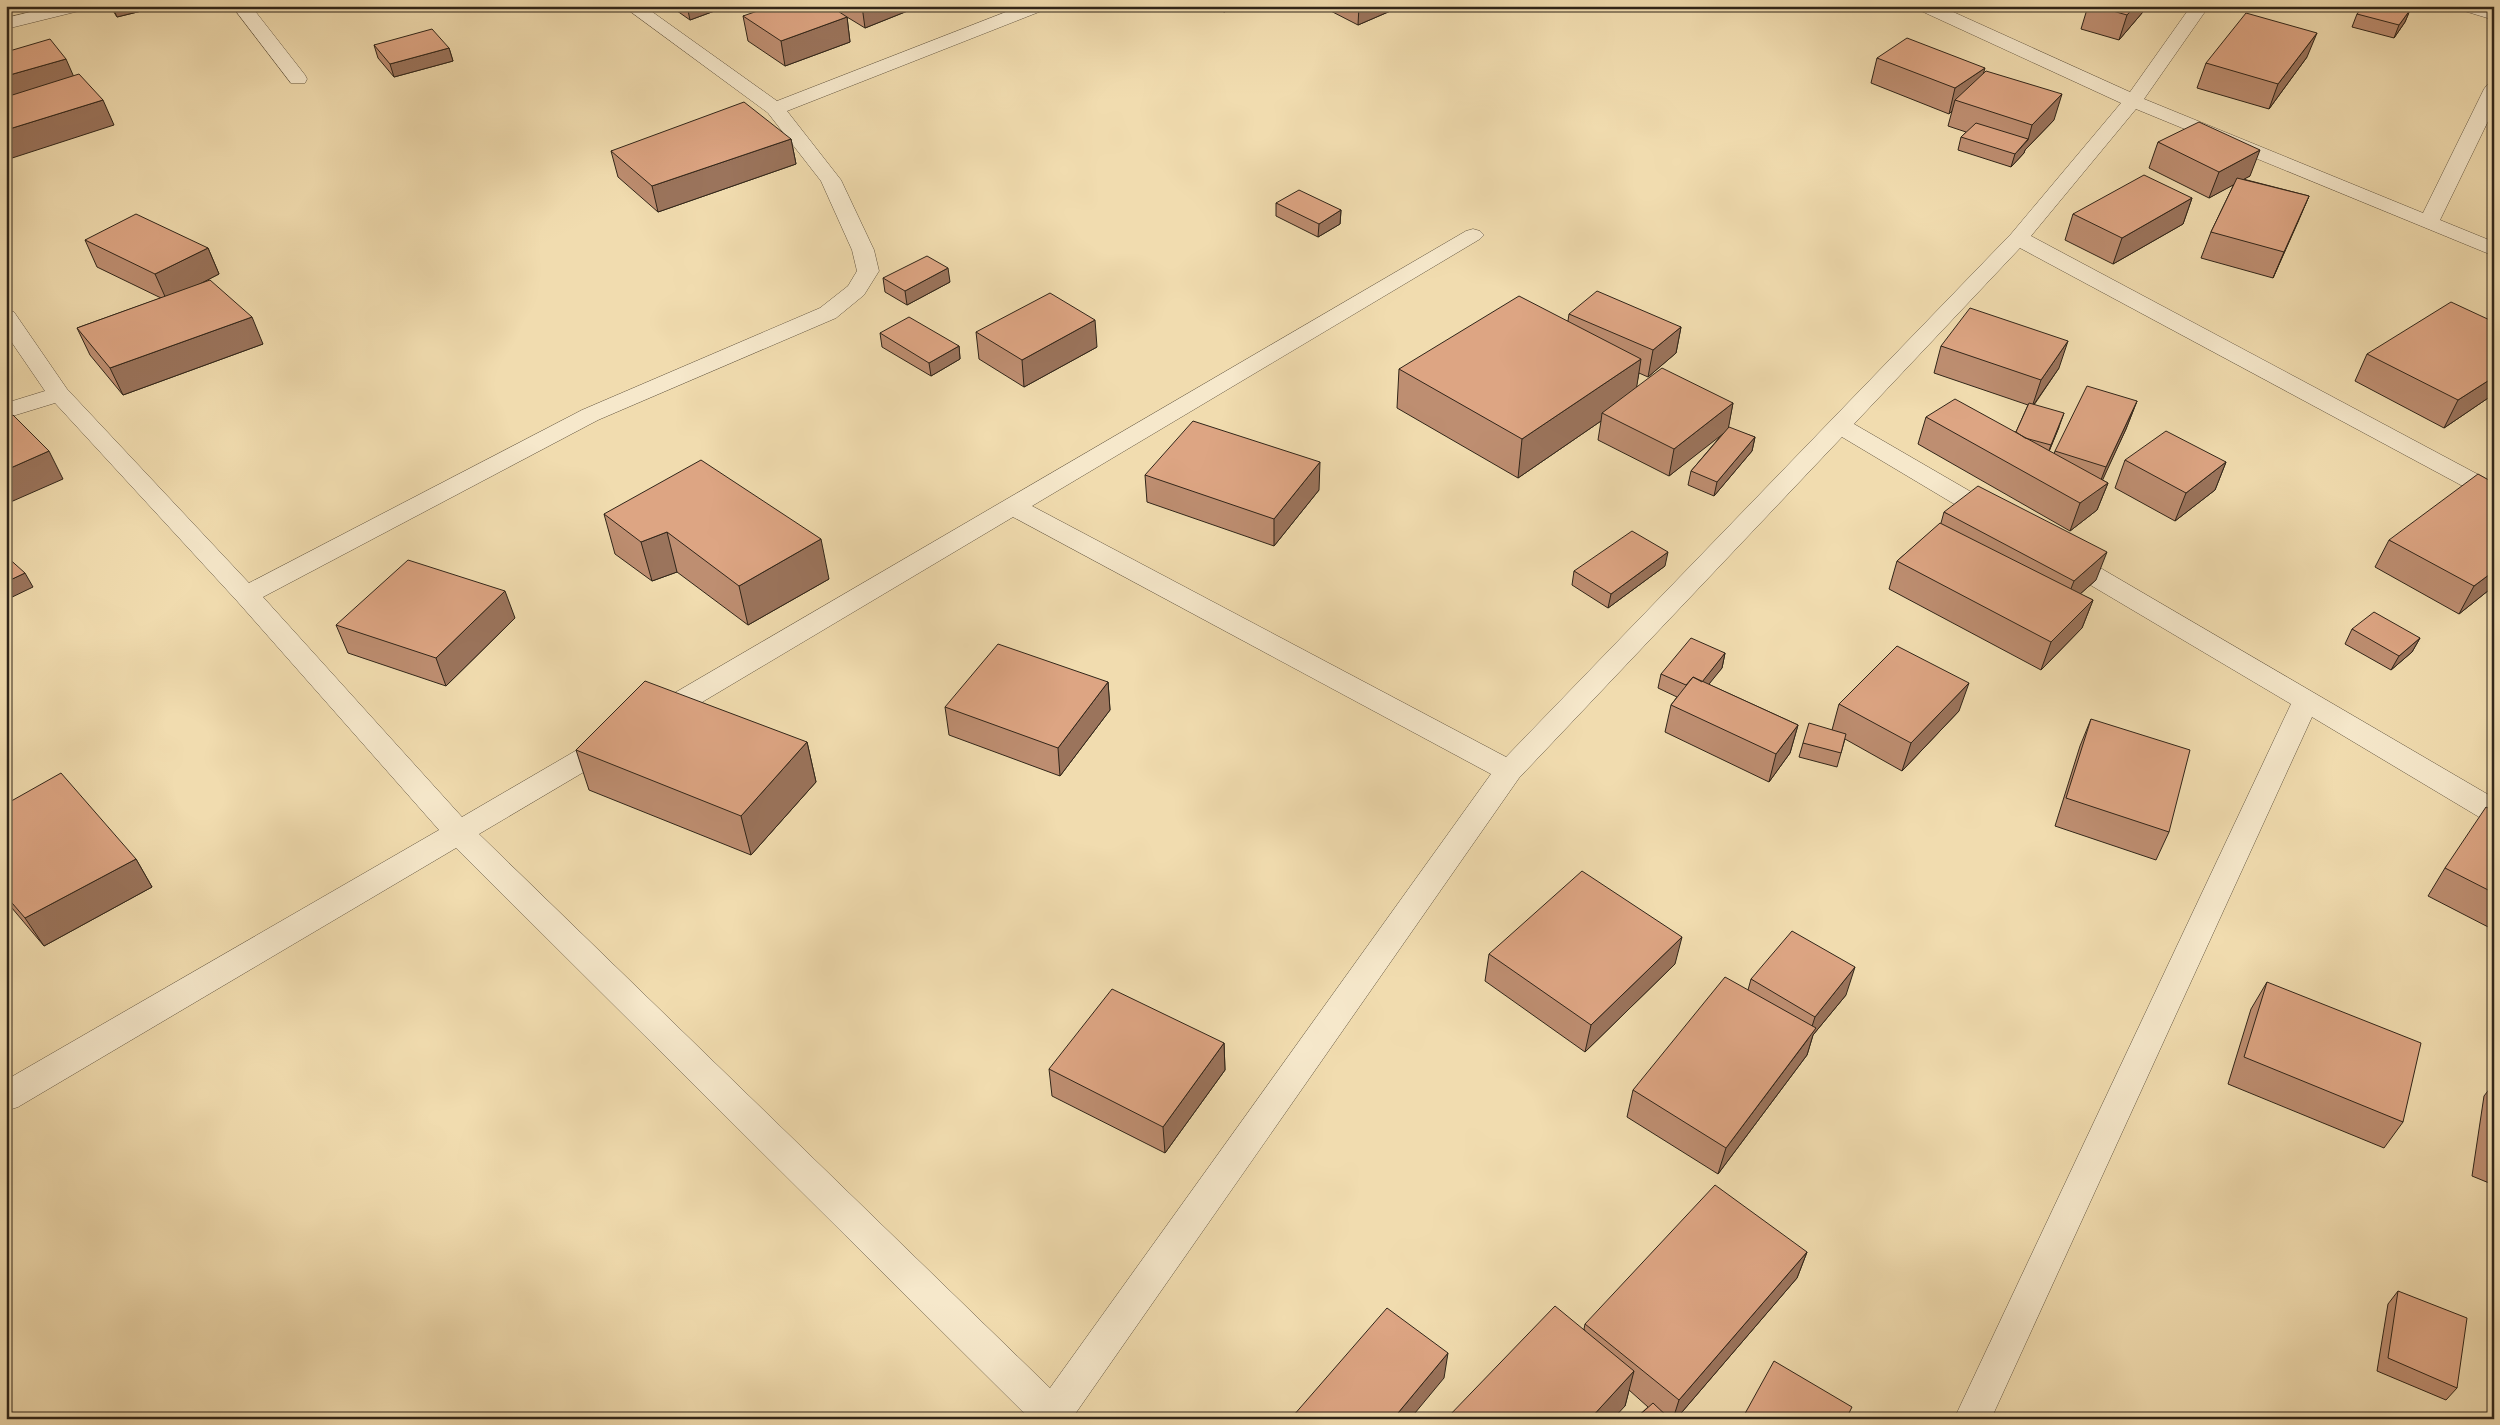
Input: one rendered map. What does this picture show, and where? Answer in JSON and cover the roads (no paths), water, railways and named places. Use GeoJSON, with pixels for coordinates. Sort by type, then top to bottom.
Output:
{"type":"FeatureCollection","features":[{"type":"Feature","properties":{"kind":"street"},"geometry":{"type":"LineString","coordinates":[[6,24],[77,6]]}},
{"type":"Feature","properties":{"kind":"street"},"geometry":{"type":"LineString","coordinates":[[241,6],[298,79]]}},
{"type":"Feature","properties":{"kind":"street"},"geometry":{"type":"LineString","coordinates":[[246,595],[590,415],[828,313],[856,290],[868,271],[863,250],[831,180],[776,109],[632,6]]}},
{"type":"Feature","properties":{"kind":"street"},"geometry":{"type":"LineString","coordinates":[[776,109],[1038,6]]}},
{"type":"Feature","properties":{"kind":"street"},"geometry":{"type":"LineString","coordinates":[[1925,6],[2133,101],[2494,250]]}},
{"type":"Feature","properties":{"kind":"street"},"geometry":{"type":"LineString","coordinates":[[6,317],[59,394],[246,595],[459,833],[1053,1418],[1509,771],[2018,238],[2133,101],[2200,6]]}},
{"type":"Feature","properties":{"kind":"street"},"geometry":{"type":"LineString","coordinates":[[2467,6],[2494,15]]}},
{"type":"Feature","properties":{"kind":"street"},"geometry":{"type":"LineString","coordinates":[[2428,223],[2494,90]]}},
{"type":"Feature","properties":{"kind":"street"},"geometry":{"type":"LineString","coordinates":[[6,1097],[459,833],[1473,235]]}},
{"type":"Feature","properties":{"kind":"street"},"geometry":{"type":"LineString","coordinates":[[2018,238],[2494,493]]}},
{"type":"Feature","properties":{"kind":"street"},"geometry":{"type":"LineString","coordinates":[[6,410],[59,394]]}},
{"type":"Feature","properties":{"kind":"street"},"geometry":{"type":"LineString","coordinates":[[1839,425],[2017,530]]}},
{"type":"Feature","properties":{"kind":"street"},"geometry":{"type":"LineString","coordinates":[[1012,506],[1509,771]]}},
{"type":"Feature","properties":{"kind":"street"},"geometry":{"type":"LineString","coordinates":[[2043,545],[2494,812]]}},
{"type":"Feature","properties":{"kind":"street"},"geometry":{"type":"LineString","coordinates":[[1972,1419],[2306,701]]}}]}
